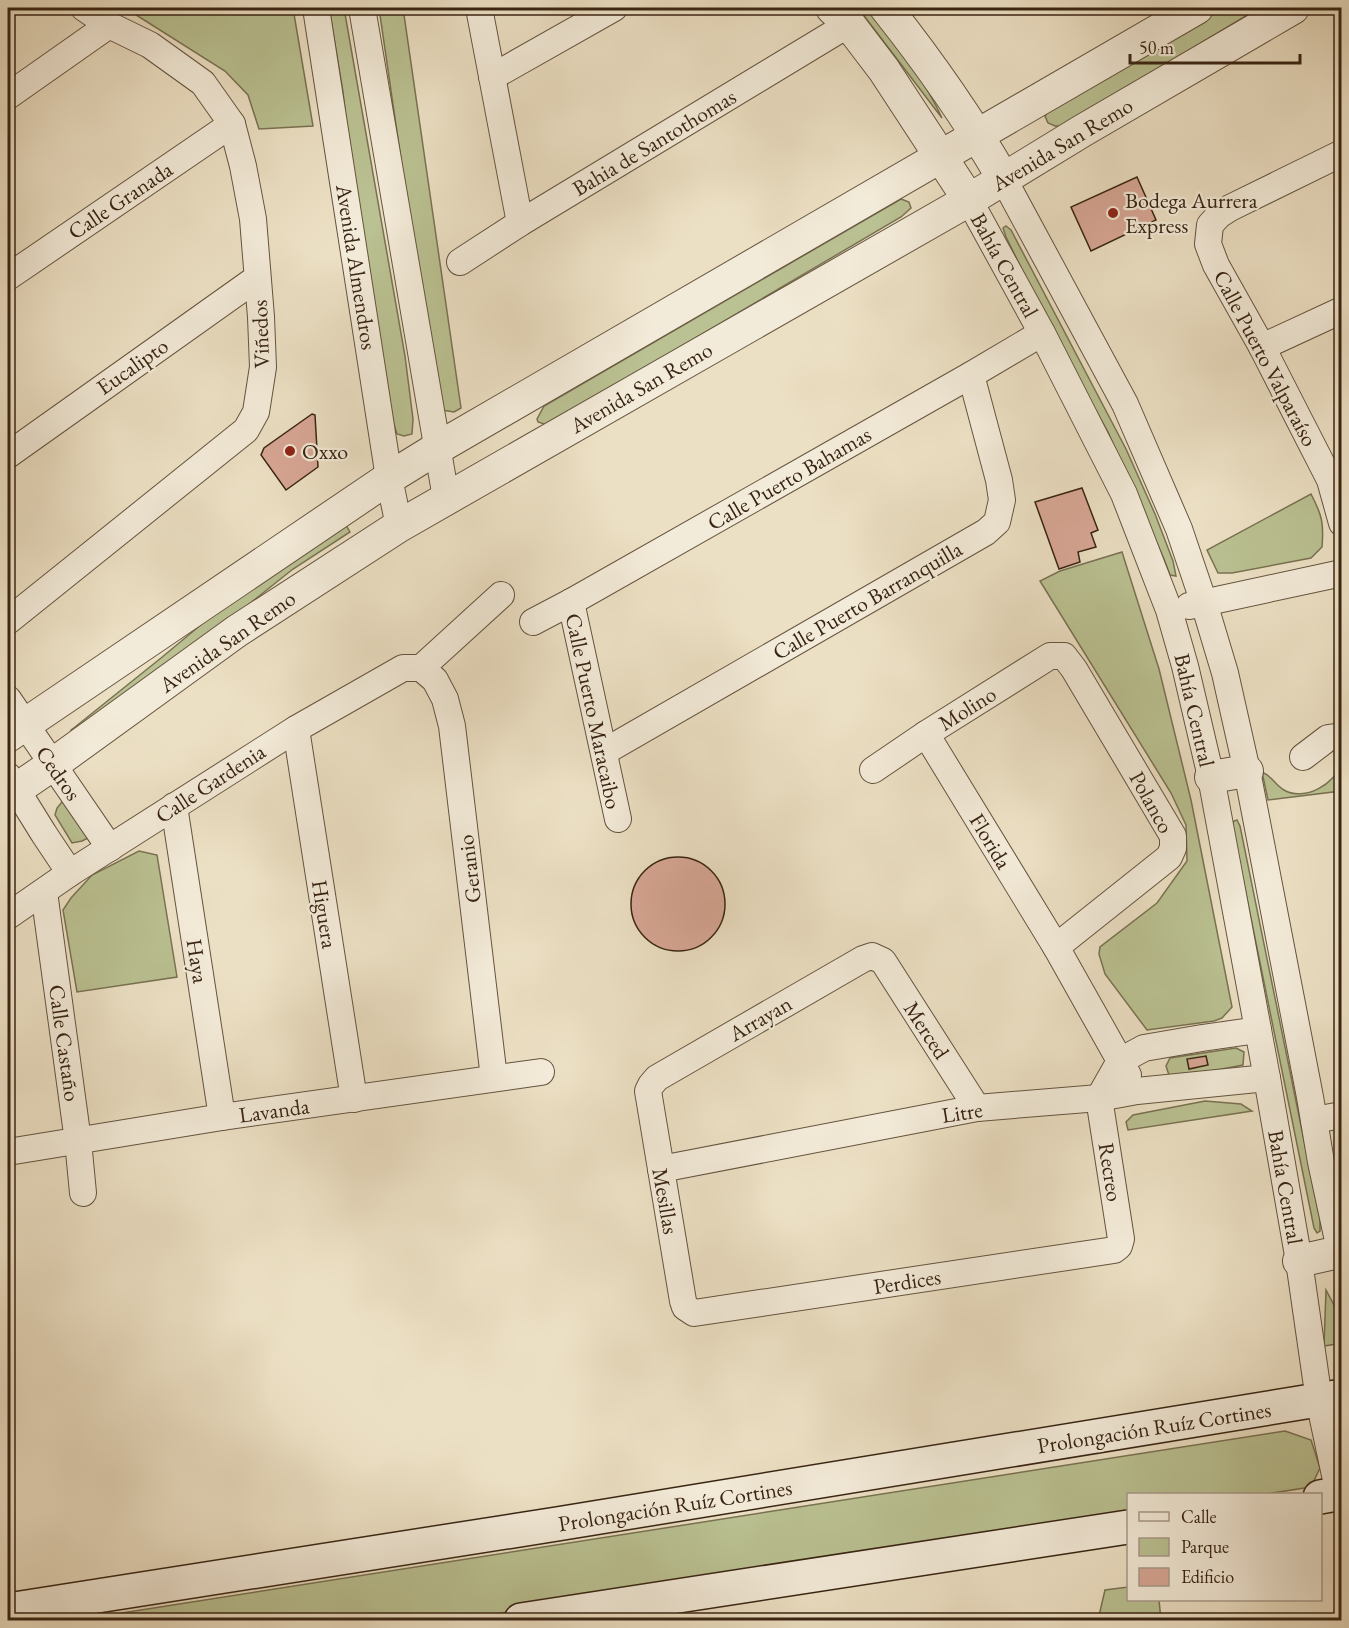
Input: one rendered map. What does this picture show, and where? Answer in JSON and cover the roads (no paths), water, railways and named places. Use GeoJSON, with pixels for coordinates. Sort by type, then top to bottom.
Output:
{"type":"FeatureCollection","features":[{"type":"Feature","properties":{"kind":"main road","name":"Prolongación Ruíz Cortines"},"geometry":{"type":"LineString","coordinates":[[8,1610],[557,1524],[1330,1398]]}},
{"type":"Feature","properties":{"kind":"main road"},"geometry":{"type":"LineString","coordinates":[[521,1620],[609,1614],[1127,1527]]}},
{"type":"Feature","properties":{"kind":"street","name":"Viñedos"},"geometry":{"type":"LineString","coordinates":[[8,621],[246,430],[256,412],[263,367],[253,219],[232,124],[203,83],[150,45],[109,25],[84,8]]}},
{"type":"Feature","properties":{"kind":"street","name":"Avenida Almendros"},"geometry":{"type":"LineString","coordinates":[[316,8],[389,478],[399,526]]}},
{"type":"Feature","properties":{"kind":"street"},"geometry":{"type":"LineString","coordinates":[[362,8],[446,498]]}},
{"type":"Feature","properties":{"kind":"street"},"geometry":{"type":"LineString","coordinates":[[479,8],[520,223]]}},
{"type":"Feature","properties":{"kind":"street"},"geometry":{"type":"LineString","coordinates":[[492,77],[614,8]]}},
{"type":"Feature","properties":{"kind":"street","name":"Bahía Central"},"geometry":{"type":"LineString","coordinates":[[886,8],[924,55],[978,135],[1003,178],[1125,404],[1179,529],[1225,673],[1247,771],[1314,1120],[1331,1160],[1340,1255]]}},
{"type":"Feature","properties":{"kind":"street","name":"Avenida San Remo"},"geometry":{"type":"LineString","coordinates":[[13,720],[436,449],[1197,8]]}},
{"type":"Feature","properties":{"kind":"street","name":"Avenida San Remo"},"geometry":{"type":"LineString","coordinates":[[10,787],[52,765],[237,631],[399,526],[969,200],[1293,8]]}},
{"type":"Feature","properties":{"kind":"street","name":"Bahía Central"},"geometry":{"type":"LineString","coordinates":[[840,16],[884,70],[969,200],[1042,333],[1124,494],[1169,610],[1198,717],[1267,1078],[1299,1261],[1330,1398],[1334,1495]]}},
{"type":"Feature","properties":{"kind":"street","name":"Bahia de Santothomas"},"geometry":{"type":"LineString","coordinates":[[460,262],[840,16]]}},
{"type":"Feature","properties":{"kind":"street"},"geometry":{"type":"LineString","coordinates":[[8,96],[109,25]]}},
{"type":"Feature","properties":{"kind":"street","name":"Calle Granada"},"geometry":{"type":"LineString","coordinates":[[8,277],[232,124]]}},
{"type":"Feature","properties":{"kind":"street","name":"Calle Puerto Valparaíso"},"geometry":{"type":"LineString","coordinates":[[1341,153],[1219,215],[1210,225],[1208,244],[1216,265],[1336,477],[1341,523]]}},
{"type":"Feature","properties":{"kind":"street","name":"Eucalipto"},"geometry":{"type":"LineString","coordinates":[[8,455],[257,278]]}},
{"type":"Feature","properties":{"kind":"street"},"geometry":{"type":"LineString","coordinates":[[1262,347],[1341,310]]}},
{"type":"Feature","properties":{"kind":"street","name":"Calle Puerto Bahamas"},"geometry":{"type":"LineString","coordinates":[[533,622],[1042,333]]}},
{"type":"Feature","properties":{"kind":"street","name":"Calle Puerto Barranquilla"},"geometry":{"type":"LineString","coordinates":[[604,753],[986,531],[997,522],[1002,500],[999,480],[971,375]]}},
{"type":"Feature","properties":{"kind":"street"},"geometry":{"type":"LineString","coordinates":[[1169,610],[1341,573]]}},
{"type":"Feature","properties":{"kind":"street"},"geometry":{"type":"LineString","coordinates":[[421,668],[501,595]]}},
{"type":"Feature","properties":{"kind":"street","name":"Calle Puerto Maracaibo"},"geometry":{"type":"LineString","coordinates":[[571,602],[618,819]]}},
{"type":"Feature","properties":{"kind":"street","name":"Molino"},"geometry":{"type":"LineString","coordinates":[[873,770],[1050,656],[1064,656]]}},
{"type":"Feature","properties":{"kind":"street","name":"Polanco"},"geometry":{"type":"LineString","coordinates":[[1056,947],[1169,856],[1173,848],[1173,836],[1074,669],[1064,656]]}},
{"type":"Feature","properties":{"kind":"street","name":"Calle Gardenia"},"geometry":{"type":"LineString","coordinates":[[8,916],[70,873],[296,729],[403,668],[421,668]]}},
{"type":"Feature","properties":{"kind":"street","name":"Geranio"},"geometry":{"type":"LineString","coordinates":[[421,668],[435,680],[445,699],[452,726],[494,1078]]}},
{"type":"Feature","properties":{"kind":"street","name":"Cedros"},"geometry":{"type":"LineString","coordinates":[[13,720],[52,765],[110,848]]}},
{"type":"Feature","properties":{"kind":"street","name":"Higuera"},"geometry":{"type":"LineString","coordinates":[[296,729],[354,1099]]}},
{"type":"Feature","properties":{"kind":"street","name":"Florida"},"geometry":{"type":"LineString","coordinates":[[926,734],[1056,947],[1137,1091]]}},
{"type":"Feature","properties":{"kind":"street"},"geometry":{"type":"LineString","coordinates":[[1303,757],[1328,738],[1341,736]]}},
{"type":"Feature","properties":{"kind":"street"},"geometry":{"type":"LineString","coordinates":[[1210,777],[1247,771]]}},
{"type":"Feature","properties":{"kind":"street","name":"Cedros"},"geometry":{"type":"LineString","coordinates":[[10,787],[70,873]]}},
{"type":"Feature","properties":{"kind":"street","name":"Haya"},"geometry":{"type":"LineString","coordinates":[[174,806],[222,1117]]}},
{"type":"Feature","properties":{"kind":"street","name":"Calle Castaño"},"geometry":{"type":"LineString","coordinates":[[44,892],[78,1140],[83,1193]]}},
{"type":"Feature","properties":{"kind":"street","name":"Arrayan"},"geometry":{"type":"LineString","coordinates":[[651,1085],[657,1078],[863,959],[872,956]]}},
{"type":"Feature","properties":{"kind":"street","name":"Merced"},"geometry":{"type":"LineString","coordinates":[[872,956],[883,961],[977,1108]]}},
{"type":"Feature","properties":{"kind":"street"},"geometry":{"type":"LineString","coordinates":[[1099,1098],[1120,1061],[1144,1048],[1258,1030]]}},
{"type":"Feature","properties":{"kind":"street","name":"Lavanda"},"geometry":{"type":"LineString","coordinates":[[8,1152],[222,1117],[541,1072]]}},
{"type":"Feature","properties":{"kind":"street","name":"Litre"},"geometry":{"type":"LineString","coordinates":[[661,1169],[977,1108],[1099,1098],[1137,1091],[1267,1078]]}},
{"type":"Feature","properties":{"kind":"street","name":"Mesillas"},"geometry":{"type":"LineString","coordinates":[[651,1085],[648,1091],[683,1301],[686,1307],[694,1313]]}},
{"type":"Feature","properties":{"kind":"street","name":"Recreo"},"geometry":{"type":"LineString","coordinates":[[1099,1098],[1121,1239],[1119,1246]]}},
{"type":"Feature","properties":{"kind":"street"},"geometry":{"type":"LineString","coordinates":[[1314,1120],[1341,1115]]}},
{"type":"Feature","properties":{"kind":"street","name":"Perdices"},"geometry":{"type":"LineString","coordinates":[[694,1313],[1114,1250],[1119,1246]]}},
{"type":"Feature","properties":{"kind":"street"},"geometry":{"type":"LineString","coordinates":[[1299,1261],[1340,1255]]}},
{"type":"Feature","properties":{"kind":"place","name":"Bodega Aurrera Express"},"geometry":{"type":"Point","coordinates":[1113,213]}},
{"type":"Feature","properties":{"kind":"place","name":"Oxxo"},"geometry":{"type":"Point","coordinates":[290,451]}}]}
